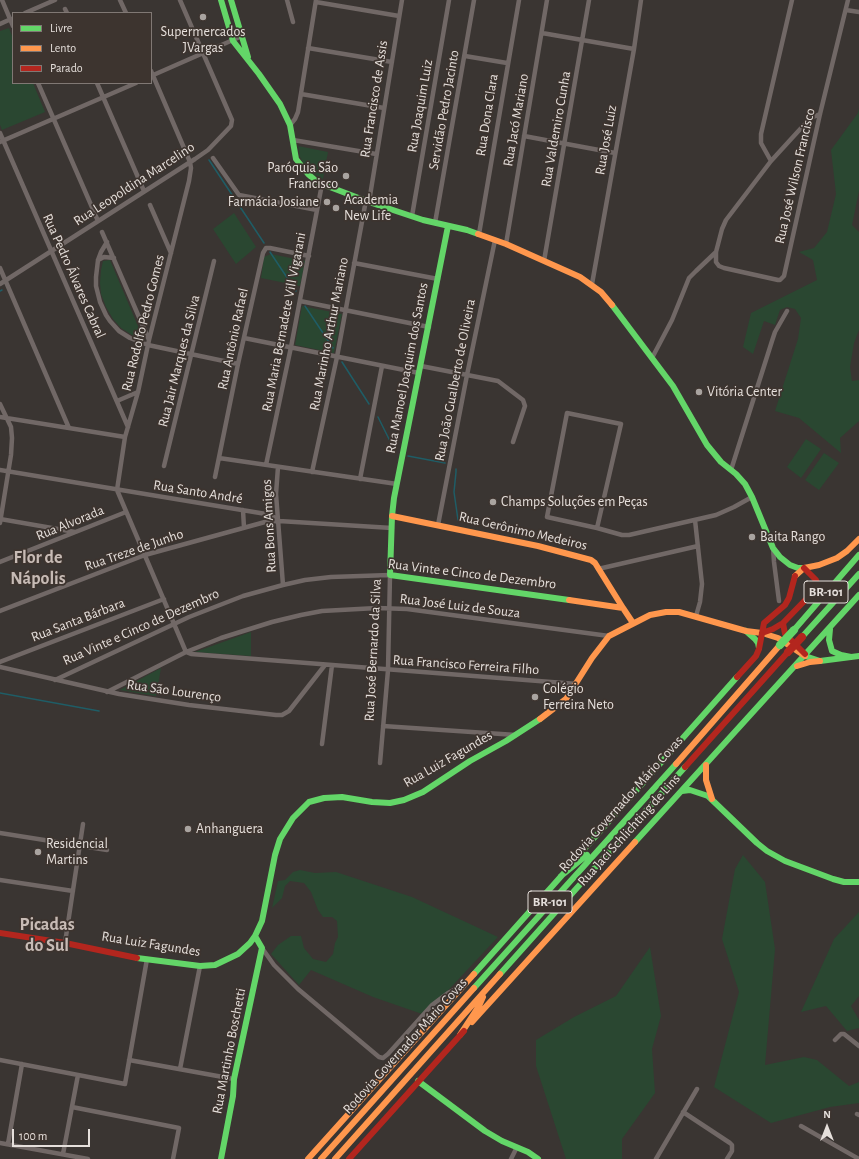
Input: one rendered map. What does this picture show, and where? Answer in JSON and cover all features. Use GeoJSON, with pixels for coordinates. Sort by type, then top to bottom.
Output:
{"type":"FeatureCollection","features":[{"type":"Feature","properties":{"kind":"main road"},"geometry":{"type":"LineString","coordinates":[[221,0],[233,41],[280,104],[290,125],[295,155],[300,165],[316,181],[367,201],[412,216],[479,234],[506,244],[580,277],[592,284],[608,299],[676,391],[687,408],[704,441],[721,462],[745,484],[752,497],[773,548],[780,557],[790,566],[798,568],[818,565],[837,558],[847,551],[859,539]]}},
{"type":"Feature","properties":{"kind":"main road"},"geometry":{"type":"LineString","coordinates":[[231,0],[250,62]]}},
{"type":"Feature","properties":{"kind":"main road","name":"Rua Manoel Joaquim dos Santos"},"geometry":{"type":"LineString","coordinates":[[392,516],[448,226]]}},
{"type":"Feature","properties":{"kind":"main road","name":"Rua Gerônimo Medeiros"},"geometry":{"type":"LineString","coordinates":[[392,516],[538,546],[586,558],[595,563],[623,608]]}},
{"type":"Feature","properties":{"kind":"main road","name":"Rua José Bernardo da Silva"},"geometry":{"type":"LineString","coordinates":[[390,576],[392,516]]}},
{"type":"Feature","properties":{"kind":"main road","name":"Rodovia Governador Mário Covas"},"geometry":{"type":"LineString","coordinates":[[321,1159],[700,736],[859,555]]}},
{"type":"Feature","properties":{"kind":"main road"},"geometry":{"type":"LineString","coordinates":[[762,633],[774,629],[783,623],[816,589],[816,580],[804,568]]}},
{"type":"Feature","properties":{"kind":"main road"},"geometry":{"type":"LineString","coordinates":[[308,1159],[751,662],[759,649],[764,623],[785,605],[790,595],[793,579],[804,568]]}},
{"type":"Feature","properties":{"kind":"main road","name":"Rodovia Governador Mário Covas"},"geometry":{"type":"LineString","coordinates":[[335,1159],[859,574]]}},
{"type":"Feature","properties":{"kind":"main road","name":"Rua Vinte e Cinco de Dezembro"},"geometry":{"type":"LineString","coordinates":[[390,576],[416,578],[623,608]]}},
{"type":"Feature","properties":{"kind":"main road","name":"Rua Jaci Schlichting de Lins"},"geometry":{"type":"LineString","coordinates":[[349,1159],[859,595]]}},
{"type":"Feature","properties":{"kind":"main road"},"geometry":{"type":"LineString","coordinates":[[623,608],[633,623]]}},
{"type":"Feature","properties":{"kind":"main road","name":"Rua Luiz Fagundes"},"geometry":{"type":"LineString","coordinates":[[0,933],[65,943],[148,959],[200,966],[215,965],[225,961],[238,954],[255,936],[262,920],[275,855],[280,839],[293,818],[309,802],[332,797],[342,797],[372,802],[390,803],[404,800],[423,792],[470,761],[516,735],[545,716],[566,699],[577,684],[592,658],[610,636],[650,615],[666,612],[679,612],[746,631],[762,633],[778,638],[805,656],[820,661],[855,656]]}},
{"type":"Feature","properties":{"kind":"main road"},"geometry":{"type":"LineString","coordinates":[[783,623],[785,634],[801,649],[805,656]]}},
{"type":"Feature","properties":{"kind":"main road"},"geometry":{"type":"LineString","coordinates":[[830,628],[829,640],[832,650],[841,655],[855,656]]}},
{"type":"Feature","properties":{"kind":"main road"},"geometry":{"type":"LineString","coordinates":[[746,631],[755,639],[759,649]]}},
{"type":"Feature","properties":{"kind":"main road"},"geometry":{"type":"LineString","coordinates":[[795,667],[810,662],[820,661]]}},
{"type":"Feature","properties":{"kind":"main road"},"geometry":{"type":"LineString","coordinates":[[706,765],[706,780],[712,800]]}},
{"type":"Feature","properties":{"kind":"main road"},"geometry":{"type":"LineString","coordinates":[[682,791],[690,790],[708,796],[757,843],[775,856],[793,865],[833,879],[844,882],[859,882]]}},
{"type":"Feature","properties":{"kind":"main road"},"geometry":{"type":"LineString","coordinates":[[561,876],[604,843]]}},
{"type":"Feature","properties":{"kind":"main road"},"geometry":{"type":"LineString","coordinates":[[255,936],[262,948]]}},
{"type":"Feature","properties":{"kind":"main road","name":"Rua Martinho Boschetti"},"geometry":{"type":"LineString","coordinates":[[221,1159],[233,1096],[234,1079],[262,948]]}},
{"type":"Feature","properties":{"kind":"main road"},"geometry":{"type":"LineString","coordinates":[[460,1035],[479,1006],[487,989]]}},
{"type":"Feature","properties":{"kind":"main road"},"geometry":{"type":"LineString","coordinates":[[418,1082],[485,1131],[502,1141],[528,1152],[538,1159]]}},
{"type":"Feature","properties":{"kind":"street"},"geometry":{"type":"LineString","coordinates":[[0,24],[12,19],[2,0]]}},
{"type":"Feature","properties":{"kind":"street"},"geometry":{"type":"LineString","coordinates":[[27,12],[56,0]]}},
{"type":"Feature","properties":{"kind":"street"},"geometry":{"type":"LineString","coordinates":[[120,0],[126,12]]}},
{"type":"Feature","properties":{"kind":"street"},"geometry":{"type":"LineString","coordinates":[[180,0],[204,54]]}},
{"type":"Feature","properties":{"kind":"street"},"geometry":{"type":"LineString","coordinates":[[287,0],[293,22]]}},
{"type":"Feature","properties":{"kind":"street","name":"Rua Francisco de Assis"},"geometry":{"type":"LineString","coordinates":[[367,201],[402,0]]}},
{"type":"Feature","properties":{"kind":"street","name":"Rua Joaquim Luiz"},"geometry":{"type":"LineString","coordinates":[[412,216],[449,0]]}},
{"type":"Feature","properties":{"kind":"street","name":"Servidão Pedro Jacinto"},"geometry":{"type":"LineString","coordinates":[[435,223],[474,0]]}},
{"type":"Feature","properties":{"kind":"street","name":"Rua Dona Clara"},"geometry":{"type":"LineString","coordinates":[[479,234],[507,63],[519,0]]}},
{"type":"Feature","properties":{"kind":"street","name":"Rua Jacó Mariano"},"geometry":{"type":"LineString","coordinates":[[506,244],[547,0]]}},
{"type":"Feature","properties":{"kind":"street","name":"Rua Valdemiro Cunha"},"geometry":{"type":"LineString","coordinates":[[544,261],[589,0]]}},
{"type":"Feature","properties":{"kind":"street","name":"Rua José Luiz"},"geometry":{"type":"LineString","coordinates":[[592,284],[634,49],[641,0]]}},
{"type":"Feature","properties":{"kind":"street"},"geometry":{"type":"LineString","coordinates":[[772,161],[761,143],[761,134],[792,0]]}},
{"type":"Feature","properties":{"kind":"street","name":"Rua José Wilson Francisco"},"geometry":{"type":"LineString","coordinates":[[716,252],[717,264],[724,268],[778,280],[783,278],[820,114],[848,0]]}},
{"type":"Feature","properties":{"kind":"street"},"geometry":{"type":"LineString","coordinates":[[290,125],[298,112],[316,1],[399,16]]}},
{"type":"Feature","properties":{"kind":"street"},"geometry":{"type":"LineString","coordinates":[[846,10],[859,12]]}},
{"type":"Feature","properties":{"kind":"street"},"geometry":{"type":"LineString","coordinates":[[542,33],[634,49]]}},
{"type":"Feature","properties":{"kind":"street"},"geometry":{"type":"LineString","coordinates":[[190,162],[152,74],[204,54],[242,36]]}},
{"type":"Feature","properties":{"kind":"street"},"geometry":{"type":"LineString","coordinates":[[308,48],[392,62]]}},
{"type":"Feature","properties":{"kind":"street","name":"Rua Leopoldina Marcelino"},"geometry":{"type":"LineString","coordinates":[[0,284],[208,150],[231,126],[232,120],[204,54]]}},
{"type":"Feature","properties":{"kind":"street"},"geometry":{"type":"LineString","coordinates":[[465,56],[507,63]]}},
{"type":"Feature","properties":{"kind":"street"},"geometry":{"type":"LineString","coordinates":[[38,84],[98,221]]}},
{"type":"Feature","properties":{"kind":"street"},"geometry":{"type":"LineString","coordinates":[[97,84],[144,191]]}},
{"type":"Feature","properties":{"kind":"street"},"geometry":{"type":"LineString","coordinates":[[2,142],[134,84]]}},
{"type":"Feature","properties":{"kind":"street"},"geometry":{"type":"LineString","coordinates":[[300,94],[384,108]]}},
{"type":"Feature","properties":{"kind":"street"},"geometry":{"type":"LineString","coordinates":[[652,358],[672,320],[689,278],[716,252],[726,220],[772,161],[807,122],[820,114]]}},
{"type":"Feature","properties":{"kind":"street","name":"Rua Pedro Álvares Cabral"},"geometry":{"type":"LineString","coordinates":[[0,133],[2,142],[128,428]]}},
{"type":"Feature","properties":{"kind":"street"},"geometry":{"type":"LineString","coordinates":[[524,136],[615,153]]}},
{"type":"Feature","properties":{"kind":"street"},"geometry":{"type":"LineString","coordinates":[[293,140],[376,154]]}},
{"type":"Feature","properties":{"kind":"street"},"geometry":{"type":"LineString","coordinates":[[213,158],[239,195],[317,210]]}},
{"type":"Feature","properties":{"kind":"street","name":"Rua Rodolfo Pedro Gomes"},"geometry":{"type":"LineString","coordinates":[[116,490],[125,437],[138,392],[189,181],[191,168],[190,162]]}},
{"type":"Feature","properties":{"kind":"street","name":"Rua Maria Bernadete Vill Vigarani"},"geometry":{"type":"LineString","coordinates":[[266,465],[291,347],[322,184]]}},
{"type":"Feature","properties":{"kind":"street","name":"Rua Marinho Arthur Mariano"},"geometry":{"type":"LineString","coordinates":[[312,472],[367,201]]}},
{"type":"Feature","properties":{"kind":"street"},"geometry":{"type":"LineString","coordinates":[[150,205],[171,253]]}},
{"type":"Feature","properties":{"kind":"street"},"geometry":{"type":"LineString","coordinates":[[102,232],[149,343]]}},
{"type":"Feature","properties":{"kind":"street","name":"Rua João Gualberto de Oliveira"},"geometry":{"type":"LineString","coordinates":[[438,525],[495,240]]}},
{"type":"Feature","properties":{"kind":"street"},"geometry":{"type":"LineString","coordinates":[[107,242],[98,260],[96,286],[100,302],[106,315],[124,335],[138,342],[149,343],[192,355],[238,364]]}},
{"type":"Feature","properties":{"kind":"street","name":"Rua Antônio Rafael"},"geometry":{"type":"LineString","coordinates":[[215,477],[238,364],[264,251],[266,248],[270,248],[308,256]]}},
{"type":"Feature","properties":{"kind":"street"},"geometry":{"type":"LineString","coordinates":[[98,260],[104,257],[114,258]]}},
{"type":"Feature","properties":{"kind":"street","name":"Rua Jair Marques da Silva"},"geometry":{"type":"LineString","coordinates":[[164,466],[214,261]]}},
{"type":"Feature","properties":{"kind":"street"},"geometry":{"type":"LineString","coordinates":[[354,263],[438,279]]}},
{"type":"Feature","properties":{"kind":"street"},"geometry":{"type":"LineString","coordinates":[[0,268],[69,428]]}},
{"type":"Feature","properties":{"kind":"street"},"geometry":{"type":"LineString","coordinates":[[300,301],[428,327]]}},
{"type":"Feature","properties":{"kind":"street"},"geometry":{"type":"LineString","coordinates":[[731,470],[775,332],[787,311]]}},
{"type":"Feature","properties":{"kind":"street"},"geometry":{"type":"LineString","coordinates":[[244,338],[382,366],[467,375],[498,381],[523,400],[525,406],[513,442]]}},
{"type":"Feature","properties":{"kind":"street"},"geometry":{"type":"LineString","coordinates":[[360,479],[382,366]]}},
{"type":"Feature","properties":{"kind":"street"},"geometry":{"type":"LineString","coordinates":[[117,401],[138,392]]}},
{"type":"Feature","properties":{"kind":"street"},"geometry":{"type":"LineString","coordinates":[[0,404],[12,431],[12,447],[0,520],[76,532]]}},
{"type":"Feature","properties":{"kind":"street"},"geometry":{"type":"LineString","coordinates":[[597,528],[620,424],[567,413],[546,517],[622,535],[629,535],[695,520],[725,511],[752,497]]}},
{"type":"Feature","properties":{"kind":"street"},"geometry":{"type":"LineString","coordinates":[[0,417],[125,437]]}},
{"type":"Feature","properties":{"kind":"street"},"geometry":{"type":"LineString","coordinates":[[219,458],[397,484]]}},
{"type":"Feature","properties":{"kind":"street","name":"Rua Bons Amigos"},"geometry":{"type":"LineString","coordinates":[[278,467],[276,494],[283,585]]}},
{"type":"Feature","properties":{"kind":"street","name":"Rua Santo André"},"geometry":{"type":"LineString","coordinates":[[0,470],[244,510],[270,515],[279,521],[392,528]]}},
{"type":"Feature","properties":{"kind":"street"},"geometry":{"type":"LineString","coordinates":[[116,490],[186,652]]}},
{"type":"Feature","properties":{"kind":"street"},"geometry":{"type":"LineString","coordinates":[[244,510],[244,528]]}},
{"type":"Feature","properties":{"kind":"street","name":"Rua Alvorada"},"geometry":{"type":"LineString","coordinates":[[0,562],[126,512]]}},
{"type":"Feature","properties":{"kind":"street"},"geometry":{"type":"LineString","coordinates":[[695,520],[702,584],[696,616]]}},
{"type":"Feature","properties":{"kind":"street","name":"Rua Treze de Junho"},"geometry":{"type":"LineString","coordinates":[[0,611],[145,555],[244,528],[279,521]]}},
{"type":"Feature","properties":{"kind":"street"},"geometry":{"type":"LineString","coordinates":[[598,569],[698,546]]}},
{"type":"Feature","properties":{"kind":"street"},"geometry":{"type":"LineString","coordinates":[[773,548],[779,601]]}},
{"type":"Feature","properties":{"kind":"street","name":"Rua Vinte e Cinco de Dezembro"},"geometry":{"type":"LineString","coordinates":[[55,680],[174,623],[224,603],[283,585],[324,578],[390,576]]}},
{"type":"Feature","properties":{"kind":"street","name":"Rua José Bernardo da Silva"},"geometry":{"type":"LineString","coordinates":[[380,763],[388,670],[390,576]]}},
{"type":"Feature","properties":{"kind":"street","name":"Rua Santa Bárbara"},"geometry":{"type":"LineString","coordinates":[[0,662],[164,599]]}},
{"type":"Feature","properties":{"kind":"street","name":"Rua José Luiz de Souza"},"geometry":{"type":"LineString","coordinates":[[106,692],[205,644],[272,622],[301,615],[334,610],[390,608],[420,610],[610,636]]}},
{"type":"Feature","properties":{"kind":"street","name":"Rua Francisco Ferreira Filho"},"geometry":{"type":"LineString","coordinates":[[186,652],[196,656],[577,684]]}},
{"type":"Feature","properties":{"kind":"street","name":"Rua São Lourenço"},"geometry":{"type":"LineString","coordinates":[[0,668],[106,692],[183,704],[282,715],[289,711],[325,665]]}},
{"type":"Feature","properties":{"kind":"street"},"geometry":{"type":"LineString","coordinates":[[322,744],[332,665]]}},
{"type":"Feature","properties":{"kind":"street"},"geometry":{"type":"LineString","coordinates":[[383,726],[516,735]]}},
{"type":"Feature","properties":{"kind":"street"},"geometry":{"type":"LineString","coordinates":[[65,943],[83,824]]}},
{"type":"Feature","properties":{"kind":"street"},"geometry":{"type":"LineString","coordinates":[[0,833],[107,850]]}},
{"type":"Feature","properties":{"kind":"street"},"geometry":{"type":"LineString","coordinates":[[0,880],[73,891]]}},
{"type":"Feature","properties":{"kind":"street"},"geometry":{"type":"LineString","coordinates":[[262,948],[274,965],[298,989],[379,1057],[383,1058],[432,1005],[448,993],[462,987]]}},
{"type":"Feature","properties":{"kind":"street"},"geometry":{"type":"LineString","coordinates":[[0,1060],[125,1084],[148,959]]}},
{"type":"Feature","properties":{"kind":"street"},"geometry":{"type":"LineString","coordinates":[[180,1069],[200,966]]}},
{"type":"Feature","properties":{"kind":"street"},"geometry":{"type":"LineString","coordinates":[[835,1040],[840,1034],[844,1034],[859,1046]]}},
{"type":"Feature","properties":{"kind":"street"},"geometry":{"type":"LineString","coordinates":[[129,1060],[234,1079]]}},
{"type":"Feature","properties":{"kind":"street"},"geometry":{"type":"LineString","coordinates":[[8,1144],[22,1064]]}},
{"type":"Feature","properties":{"kind":"street"},"geometry":{"type":"LineString","coordinates":[[63,1154],[78,1075]]}},
{"type":"Feature","properties":{"kind":"street"},"geometry":{"type":"LineString","coordinates":[[656,1159],[697,1090]]}},
{"type":"Feature","properties":{"kind":"street"},"geometry":{"type":"LineString","coordinates":[[72,1107],[179,1128],[173,1159]]}},
{"type":"Feature","properties":{"kind":"street"},"geometry":{"type":"LineString","coordinates":[[683,1112],[732,1145],[732,1150],[727,1159]]}},
{"type":"Feature","properties":{"kind":"street"},"geometry":{"type":"LineString","coordinates":[[801,1126],[859,1159]]}},
{"type":"Feature","properties":{"kind":"street"},"geometry":{"type":"LineString","coordinates":[[0,1142],[88,1159]]}},
{"type":"Feature","properties":{"kind":"street"},"geometry":{"type":"LineString","coordinates":[[511,1159],[517,1147]]}},
{"type":"Feature","properties":{"kind":"green space"},"geometry":{"type":"Polygon","coordinates":[[[9,28],[12,36],[12,84],[33,84],[45,112],[2,130],[0,125],[0,31],[9,28]]]}},
{"type":"Feature","properties":{"kind":"green space"},"geometry":{"type":"Polygon","coordinates":[[[859,108],[859,191],[852,225],[859,232],[859,330],[854,343],[850,367],[852,381],[859,380],[859,421],[840,438],[841,453],[799,418],[775,411],[798,339],[801,318],[795,309],[787,307],[780,310],[775,325],[764,321],[753,354],[743,347],[751,313],[817,280],[813,260],[799,252],[814,248],[827,232],[836,194],[831,150],[858,113],[859,108]]]}},
{"type":"Feature","properties":{"kind":"green space"},"geometry":{"type":"Polygon","coordinates":[[[298,146],[328,152],[323,179],[313,174],[304,164],[300,157],[298,146]]]}},
{"type":"Feature","properties":{"kind":"green space"},"geometry":{"type":"Polygon","coordinates":[[[234,213],[256,247],[236,264],[213,229],[234,213]]]}},
{"type":"Feature","properties":{"kind":"green space"},"geometry":{"type":"Polygon","coordinates":[[[271,254],[305,261],[300,286],[261,278],[264,257],[271,254]]]}},
{"type":"Feature","properties":{"kind":"green space"},"geometry":{"type":"Polygon","coordinates":[[[110,260],[143,338],[132,335],[121,328],[113,319],[106,307],[101,294],[101,270],[103,261],[110,260]]]}},
{"type":"Feature","properties":{"kind":"green space"},"geometry":{"type":"Polygon","coordinates":[[[302,306],[342,314],[334,353],[295,345],[302,306]]]}},
{"type":"Feature","properties":{"kind":"green space"},"geometry":{"type":"Polygon","coordinates":[[[806,439],[821,449],[801,478],[787,467],[806,439]]]}},
{"type":"Feature","properties":{"kind":"green space"},"geometry":{"type":"Polygon","coordinates":[[[824,453],[839,463],[819,490],[805,480],[824,453]]]}},
{"type":"Feature","properties":{"kind":"green space"},"geometry":{"type":"Polygon","coordinates":[[[251,632],[251,656],[195,652],[251,632]]]}},
{"type":"Feature","properties":{"kind":"green space"},"geometry":{"type":"Polygon","coordinates":[[[161,668],[156,696],[120,690],[161,668]]]}},
{"type":"Feature","properties":{"kind":"green space"},"geometry":{"type":"Polygon","coordinates":[[[743,855],[765,882],[775,949],[765,1065],[804,1057],[817,1060],[849,1086],[859,1082],[859,1103],[830,1107],[771,1123],[714,1087],[739,992],[722,939],[735,869],[743,855]]]}},
{"type":"Feature","properties":{"kind":"green space"},"geometry":{"type":"Polygon","coordinates":[[[300,870],[315,873],[336,872],[412,897],[498,937],[425,1015],[373,997],[311,970],[299,985],[271,954],[278,945],[291,936],[301,936],[304,948],[313,959],[326,962],[333,954],[338,937],[337,921],[332,917],[323,917],[318,910],[311,892],[304,883],[290,881],[285,886],[282,898],[272,908],[278,881],[285,880],[293,872],[300,870]]]}},
{"type":"Feature","properties":{"kind":"green space"},"geometry":{"type":"Polygon","coordinates":[[[859,912],[859,996],[851,1006],[859,1020],[859,1028],[847,1031],[826,1006],[801,1012],[834,939],[859,912]]]}},
{"type":"Feature","properties":{"kind":"green space"},"geometry":{"type":"Polygon","coordinates":[[[650,947],[661,1016],[652,1049],[655,1093],[622,1139],[622,1159],[566,1159],[536,1066],[536,1040],[574,1017],[616,996],[650,947]]]}},
{"type":"Feature","properties":{"kind":"waterway"},"geometry":{"type":"LineString","coordinates":[[209,160],[264,243]]}},
{"type":"Feature","properties":{"kind":"waterway"},"geometry":{"type":"LineString","coordinates":[[270,252],[296,291]]}},
{"type":"Feature","properties":{"kind":"waterway"},"geometry":{"type":"LineString","coordinates":[[305,306],[333,348]]}},
{"type":"Feature","properties":{"kind":"waterway"},"geometry":{"type":"LineString","coordinates":[[342,362],[369,404]]}},
{"type":"Feature","properties":{"kind":"waterway"},"geometry":{"type":"LineString","coordinates":[[378,417],[394,449]]}},
{"type":"Feature","properties":{"kind":"waterway"},"geometry":{"type":"LineString","coordinates":[[408,456],[445,463]]}},
{"type":"Feature","properties":{"kind":"waterway"},"geometry":{"type":"LineString","coordinates":[[456,469],[454,492],[458,520]]}},
{"type":"Feature","properties":{"kind":"waterway"},"geometry":{"type":"LineString","coordinates":[[0,693],[99,711]]}},
{"type":"Feature","properties":{"kind":"traffic: fast"},"geometry":{"type":"LineString","coordinates":[[221,0],[233,41],[280,104],[290,125],[296,159],[308,174],[322,184],[369,202],[423,220],[478,234]]}},
{"type":"Feature","properties":{"kind":"traffic: fast"},"geometry":{"type":"LineString","coordinates":[[231,0],[248,57]]}},
{"type":"Feature","properties":{"kind":"traffic: fast"},"geometry":{"type":"LineString","coordinates":[[448,226],[394,498],[390,575],[569,600]]}},
{"type":"Feature","properties":{"kind":"traffic: fast"},"geometry":{"type":"LineString","coordinates":[[612,305],[673,386],[707,445],[721,462],[736,474],[745,484],[752,497],[773,548],[780,557],[790,565],[798,568],[804,568]]}},
{"type":"Feature","properties":{"kind":"traffic: fast"},"geometry":{"type":"LineString","coordinates":[[794,630],[859,555]]}},
{"type":"Feature","properties":{"kind":"traffic: fast"},"geometry":{"type":"LineString","coordinates":[[802,637],[859,574]]}},
{"type":"Feature","properties":{"kind":"traffic: fast"},"geometry":{"type":"LineString","coordinates":[[635,842],[859,595]]}},
{"type":"Feature","properties":{"kind":"traffic: fast"},"geometry":{"type":"LineString","coordinates":[[830,629],[829,640],[832,651],[851,657]]}},
{"type":"Feature","properties":{"kind":"traffic: fast"},"geometry":{"type":"LineString","coordinates":[[780,645],[794,630]]}},
{"type":"Feature","properties":{"kind":"traffic: fast"},"geometry":{"type":"LineString","coordinates":[[746,631],[755,639],[759,648]]}},
{"type":"Feature","properties":{"kind":"traffic: fast"},"geometry":{"type":"LineString","coordinates":[[805,656],[820,661],[859,656]]}},
{"type":"Feature","properties":{"kind":"traffic: fast"},"geometry":{"type":"LineString","coordinates":[[570,865],[737,677]]}},
{"type":"Feature","properties":{"kind":"traffic: fast"},"geometry":{"type":"LineString","coordinates":[[137,958],[200,966],[215,965],[238,954],[250,943],[262,921],[275,855],[280,839],[293,818],[309,802],[324,798],[342,797],[372,802],[390,803],[404,800],[423,792],[470,761],[506,741],[540,719]]}},
{"type":"Feature","properties":{"kind":"traffic: fast"},"geometry":{"type":"LineString","coordinates":[[474,988],[676,764]]}},
{"type":"Feature","properties":{"kind":"traffic: fast"},"geometry":{"type":"LineString","coordinates":[[500,974],[685,767]]}},
{"type":"Feature","properties":{"kind":"traffic: fast"},"geometry":{"type":"LineString","coordinates":[[682,791],[690,790],[708,796],[757,843],[767,851],[785,861],[833,879],[844,882],[859,882]]}},
{"type":"Feature","properties":{"kind":"traffic: fast"},"geometry":{"type":"LineString","coordinates":[[561,876],[587,855]]}},
{"type":"Feature","properties":{"kind":"traffic: fast"},"geometry":{"type":"LineString","coordinates":[[474,974],[564,873]]}},
{"type":"Feature","properties":{"kind":"traffic: fast"},"geometry":{"type":"LineString","coordinates":[[221,1159],[233,1096],[234,1079],[262,948],[255,936]]}},
{"type":"Feature","properties":{"kind":"traffic: fast"},"geometry":{"type":"LineString","coordinates":[[418,1081],[485,1131],[502,1141],[528,1152],[538,1159]]}},
{"type":"Feature","properties":{"kind":"traffic: slow"},"geometry":{"type":"LineString","coordinates":[[478,234],[506,244],[580,277],[601,292],[612,305]]}},
{"type":"Feature","properties":{"kind":"traffic: slow"},"geometry":{"type":"LineString","coordinates":[[392,516],[538,546],[591,560],[595,563],[623,608]]}},
{"type":"Feature","properties":{"kind":"traffic: slow"},"geometry":{"type":"LineString","coordinates":[[795,576],[804,568],[819,565],[837,558],[847,551],[859,539]]}},
{"type":"Feature","properties":{"kind":"traffic: slow"},"geometry":{"type":"LineString","coordinates":[[569,600],[623,608],[633,623]]}},
{"type":"Feature","properties":{"kind":"traffic: slow"},"geometry":{"type":"LineString","coordinates":[[540,719],[566,699],[592,658],[609,636],[650,615],[666,612],[679,612],[746,631],[762,633]]}},
{"type":"Feature","properties":{"kind":"traffic: slow"},"geometry":{"type":"LineString","coordinates":[[762,633],[778,638],[805,656]]}},
{"type":"Feature","properties":{"kind":"traffic: slow"},"geometry":{"type":"LineString","coordinates":[[676,764],[780,645]]}},
{"type":"Feature","properties":{"kind":"traffic: slow"},"geometry":{"type":"LineString","coordinates":[[797,666],[820,661]]}},
{"type":"Feature","properties":{"kind":"traffic: slow"},"geometry":{"type":"LineString","coordinates":[[706,765],[706,780],[712,799]]}},
{"type":"Feature","properties":{"kind":"traffic: slow"},"geometry":{"type":"LineString","coordinates":[[472,1022],[635,842]]}},
{"type":"Feature","properties":{"kind":"traffic: slow"},"geometry":{"type":"LineString","coordinates":[[308,1159],[474,974]]}},
{"type":"Feature","properties":{"kind":"traffic: slow"},"geometry":{"type":"LineString","coordinates":[[335,1159],[500,974]]}},
{"type":"Feature","properties":{"kind":"traffic: slow"},"geometry":{"type":"LineString","coordinates":[[321,1159],[474,988]]}},
{"type":"Feature","properties":{"kind":"traffic: slow"},"geometry":{"type":"LineString","coordinates":[[460,1035],[479,1006],[483,997]]}},
{"type":"Feature","properties":{"kind":"traffic: jam"},"geometry":{"type":"LineString","coordinates":[[762,633],[783,623],[816,589],[816,580],[804,568]]}},
{"type":"Feature","properties":{"kind":"traffic: jam"},"geometry":{"type":"LineString","coordinates":[[737,677],[756,656],[759,649],[764,623],[785,605],[789,598],[795,576]]}},
{"type":"Feature","properties":{"kind":"traffic: jam"},"geometry":{"type":"LineString","coordinates":[[783,623],[785,634],[805,654]]}},
{"type":"Feature","properties":{"kind":"traffic: jam"},"geometry":{"type":"LineString","coordinates":[[788,652],[802,637]]}},
{"type":"Feature","properties":{"kind":"traffic: jam"},"geometry":{"type":"LineString","coordinates":[[685,767],[788,652]]}},
{"type":"Feature","properties":{"kind":"traffic: jam"},"geometry":{"type":"LineString","coordinates":[[0,933],[65,943],[137,958]]}},
{"type":"Feature","properties":{"kind":"traffic: jam"},"geometry":{"type":"LineString","coordinates":[[349,1159],[464,1031]]}},
{"type":"Feature","properties":{"kind":"place","name":"Supermercados JVargas"},"geometry":{"type":"Point","coordinates":[203,17]}},
{"type":"Feature","properties":{"kind":"place","name":"Paróquia São Francisco"},"geometry":{"type":"Point","coordinates":[346,176]}},
{"type":"Feature","properties":{"kind":"place","name":"Farmácia Josiane"},"geometry":{"type":"Point","coordinates":[327,202]}},
{"type":"Feature","properties":{"kind":"place","name":"Academia New Life"},"geometry":{"type":"Point","coordinates":[336,208]}},
{"type":"Feature","properties":{"kind":"place","name":"Vitória Center"},"geometry":{"type":"Point","coordinates":[699,392]}},
{"type":"Feature","properties":{"kind":"place","name":"Champs Soluções em Peças"},"geometry":{"type":"Point","coordinates":[493,502]}},
{"type":"Feature","properties":{"kind":"place","name":"Baita Rango"},"geometry":{"type":"Point","coordinates":[752,537]}},
{"type":"Feature","properties":{"kind":"place","name":"Colégio Ferreira Neto"},"geometry":{"type":"Point","coordinates":[535,697]}},
{"type":"Feature","properties":{"kind":"place","name":"Anhanguera"},"geometry":{"type":"Point","coordinates":[188,829]}},
{"type":"Feature","properties":{"kind":"place","name":"Residencial Martins"},"geometry":{"type":"Point","coordinates":[38,852]}},
{"type":"Feature","properties":{"kind":"district","name":"Flor de Nápolis"},"geometry":{"type":"Point","coordinates":[38,568]}},
{"type":"Feature","properties":{"kind":"district","name":"Picadas do Sul"},"geometry":{"type":"Point","coordinates":[47,935]}}]}
